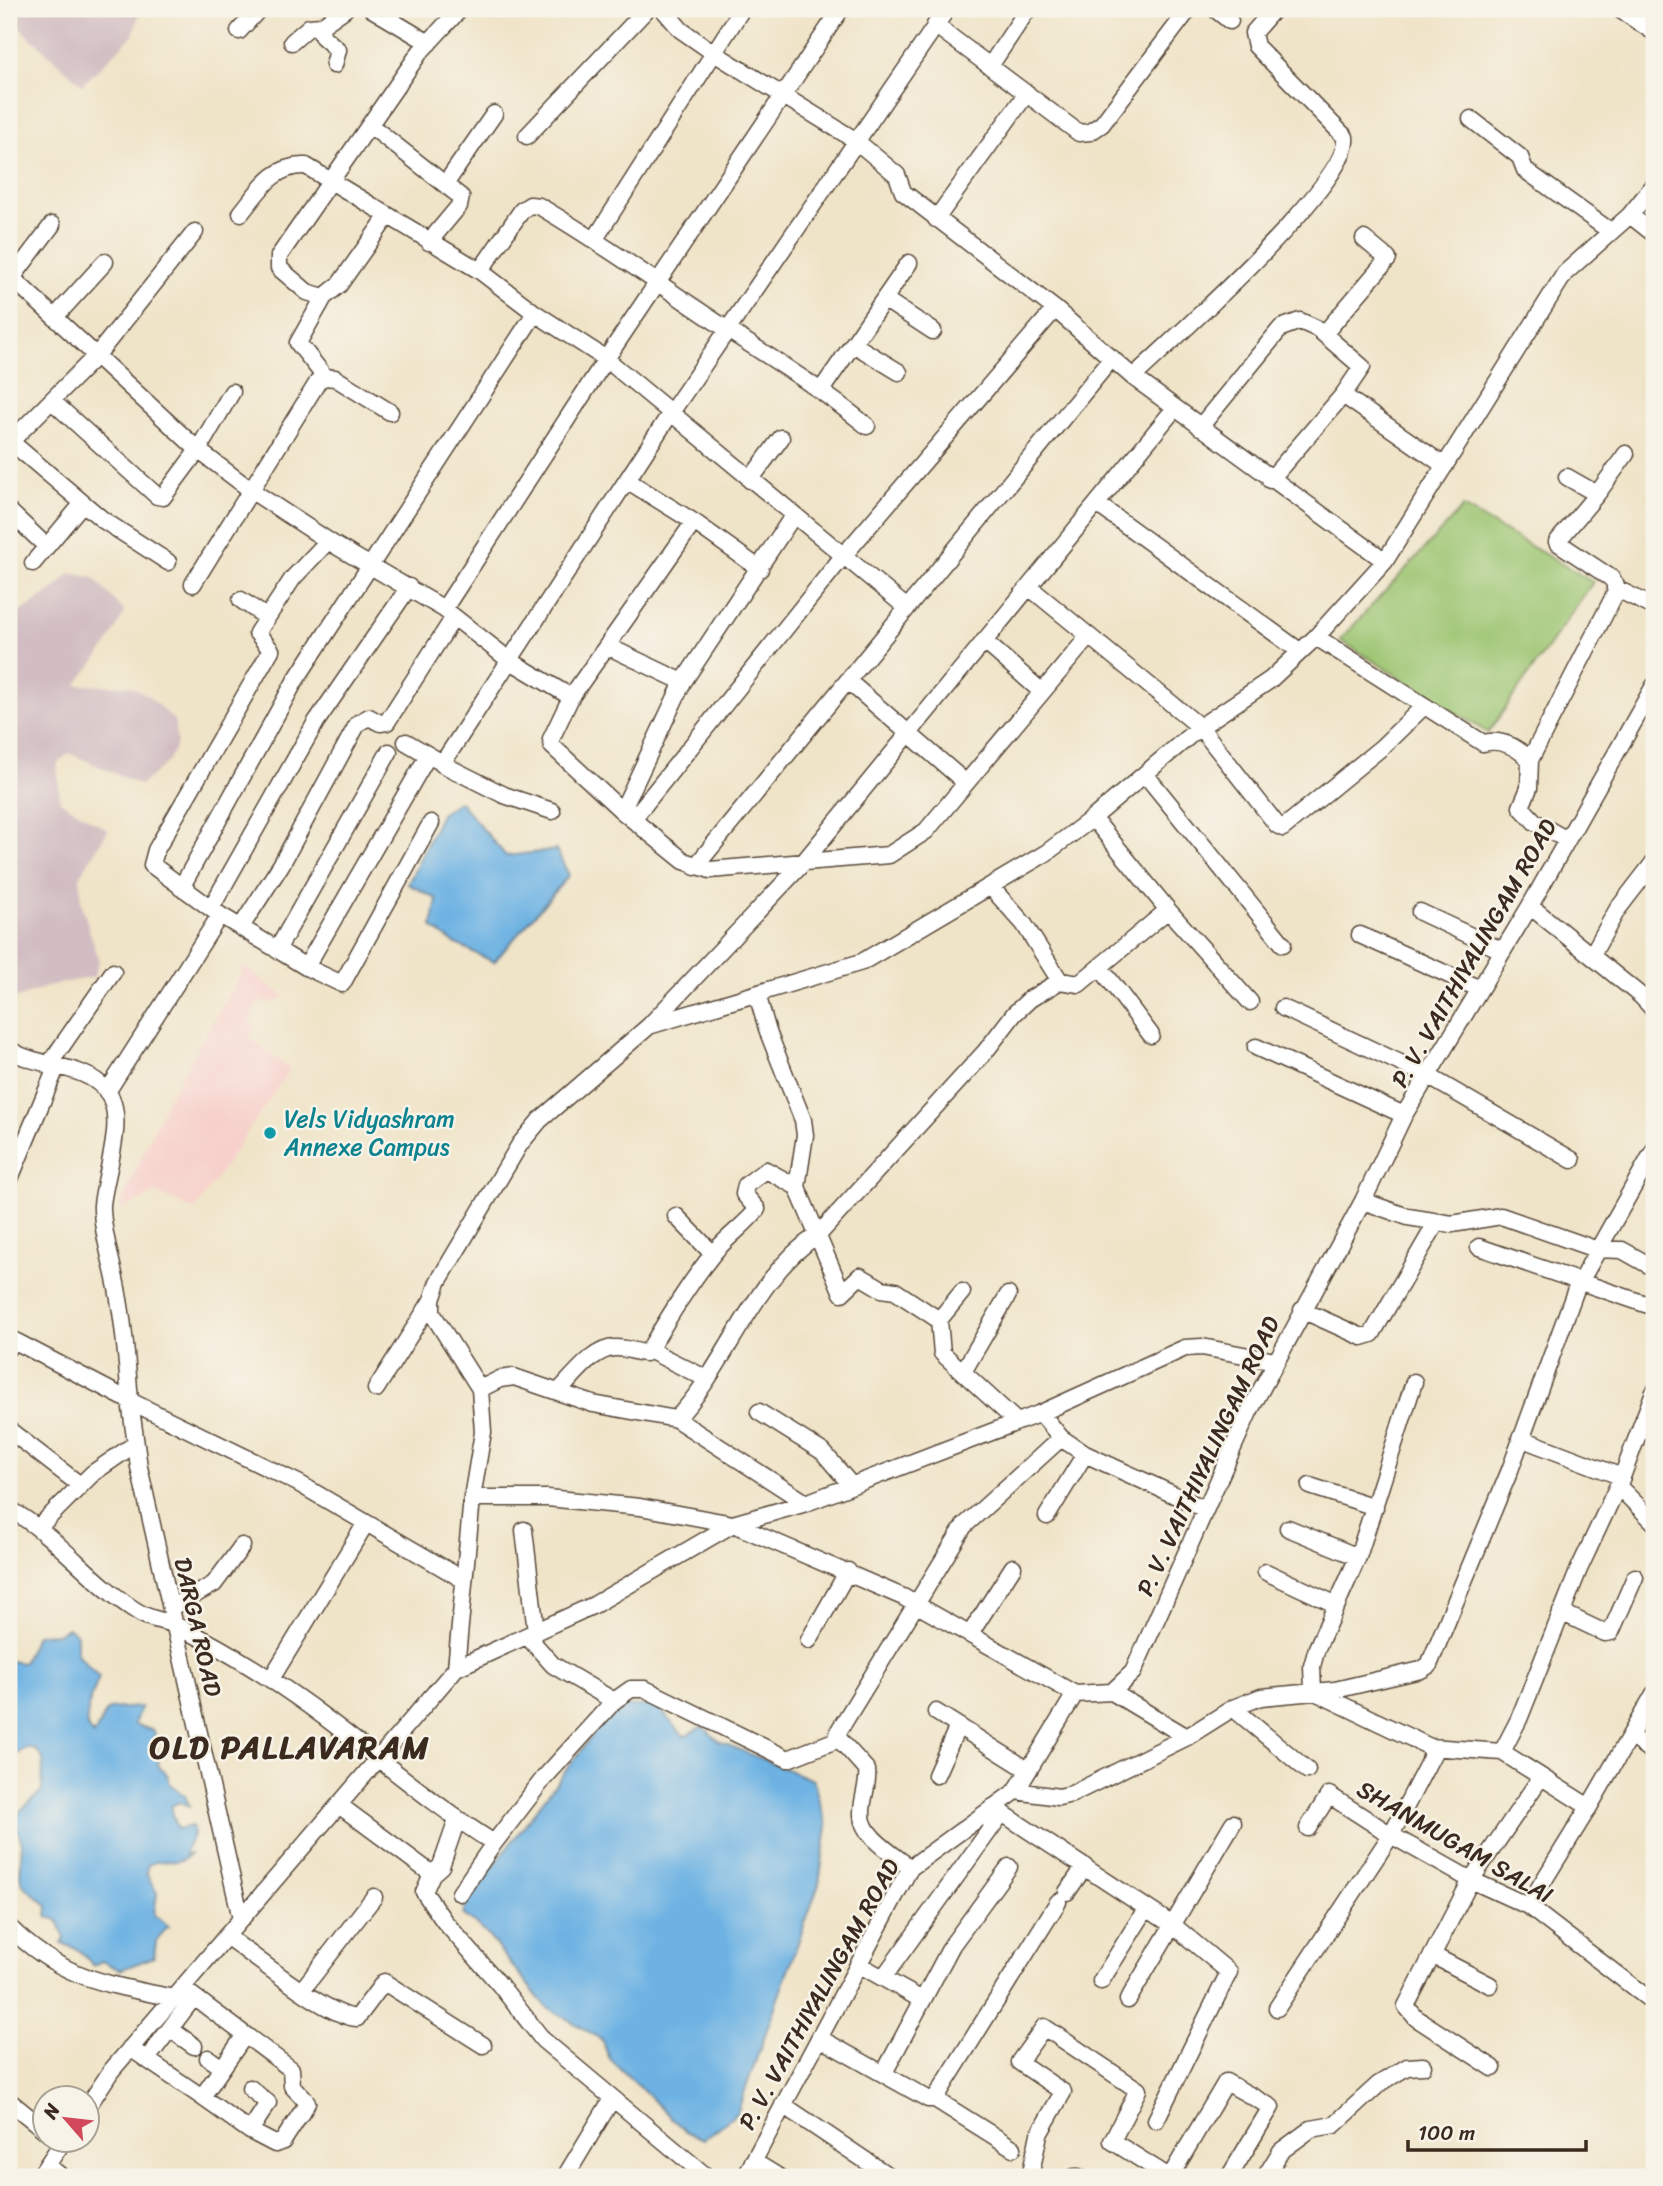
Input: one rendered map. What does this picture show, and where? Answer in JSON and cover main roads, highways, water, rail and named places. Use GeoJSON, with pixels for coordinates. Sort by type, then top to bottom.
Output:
{"type":"FeatureCollection","features":[{"type":"Feature","properties":{"kind":"water"},"geometry":{"type":"Polygon","coordinates":[[[459,801],[506,856],[556,850],[569,875],[494,962],[454,943],[432,927],[437,899],[408,884],[441,814],[459,801]]]}},
{"type":"Feature","properties":{"kind":"water"},"geometry":{"type":"Polygon","coordinates":[[[68,1628],[77,1634],[77,1654],[99,1677],[88,1706],[87,1726],[93,1735],[109,1709],[141,1707],[134,1724],[154,1731],[159,1767],[167,1774],[170,1784],[186,1797],[189,1806],[180,1802],[171,1806],[177,1829],[192,1826],[193,1830],[185,1854],[190,1854],[185,1858],[148,1865],[147,1875],[157,1893],[154,1914],[168,1926],[156,1942],[154,1957],[120,1970],[102,1961],[93,1965],[79,1950],[62,1943],[65,1939],[58,1920],[47,1917],[48,1906],[24,1886],[20,1876],[22,1843],[15,1823],[19,1812],[42,1791],[43,1759],[36,1750],[27,1748],[9,1758],[9,1661],[23,1663],[36,1635],[58,1633],[68,1628]]]}},
{"type":"Feature","properties":{"kind":"water"},"geometry":{"type":"Polygon","coordinates":[[[656,1705],[684,1736],[703,1726],[718,1741],[813,1780],[827,1826],[819,1884],[737,2113],[704,2139],[685,2131],[610,2059],[601,2039],[545,2006],[485,1932],[463,1914],[470,1897],[614,1707],[656,1705]]]}},
{"type":"Feature","properties":{"kind":"place","name":"Vels Vidyashram Annexe Campus"},"geometry":{"type":"Point","coordinates":[270,1133]}},
{"type":"Feature","properties":{"kind":"district","name":"OLD PALLAVARAM"},"geometry":{"type":"Point","coordinates":[290,1747]}}]}
